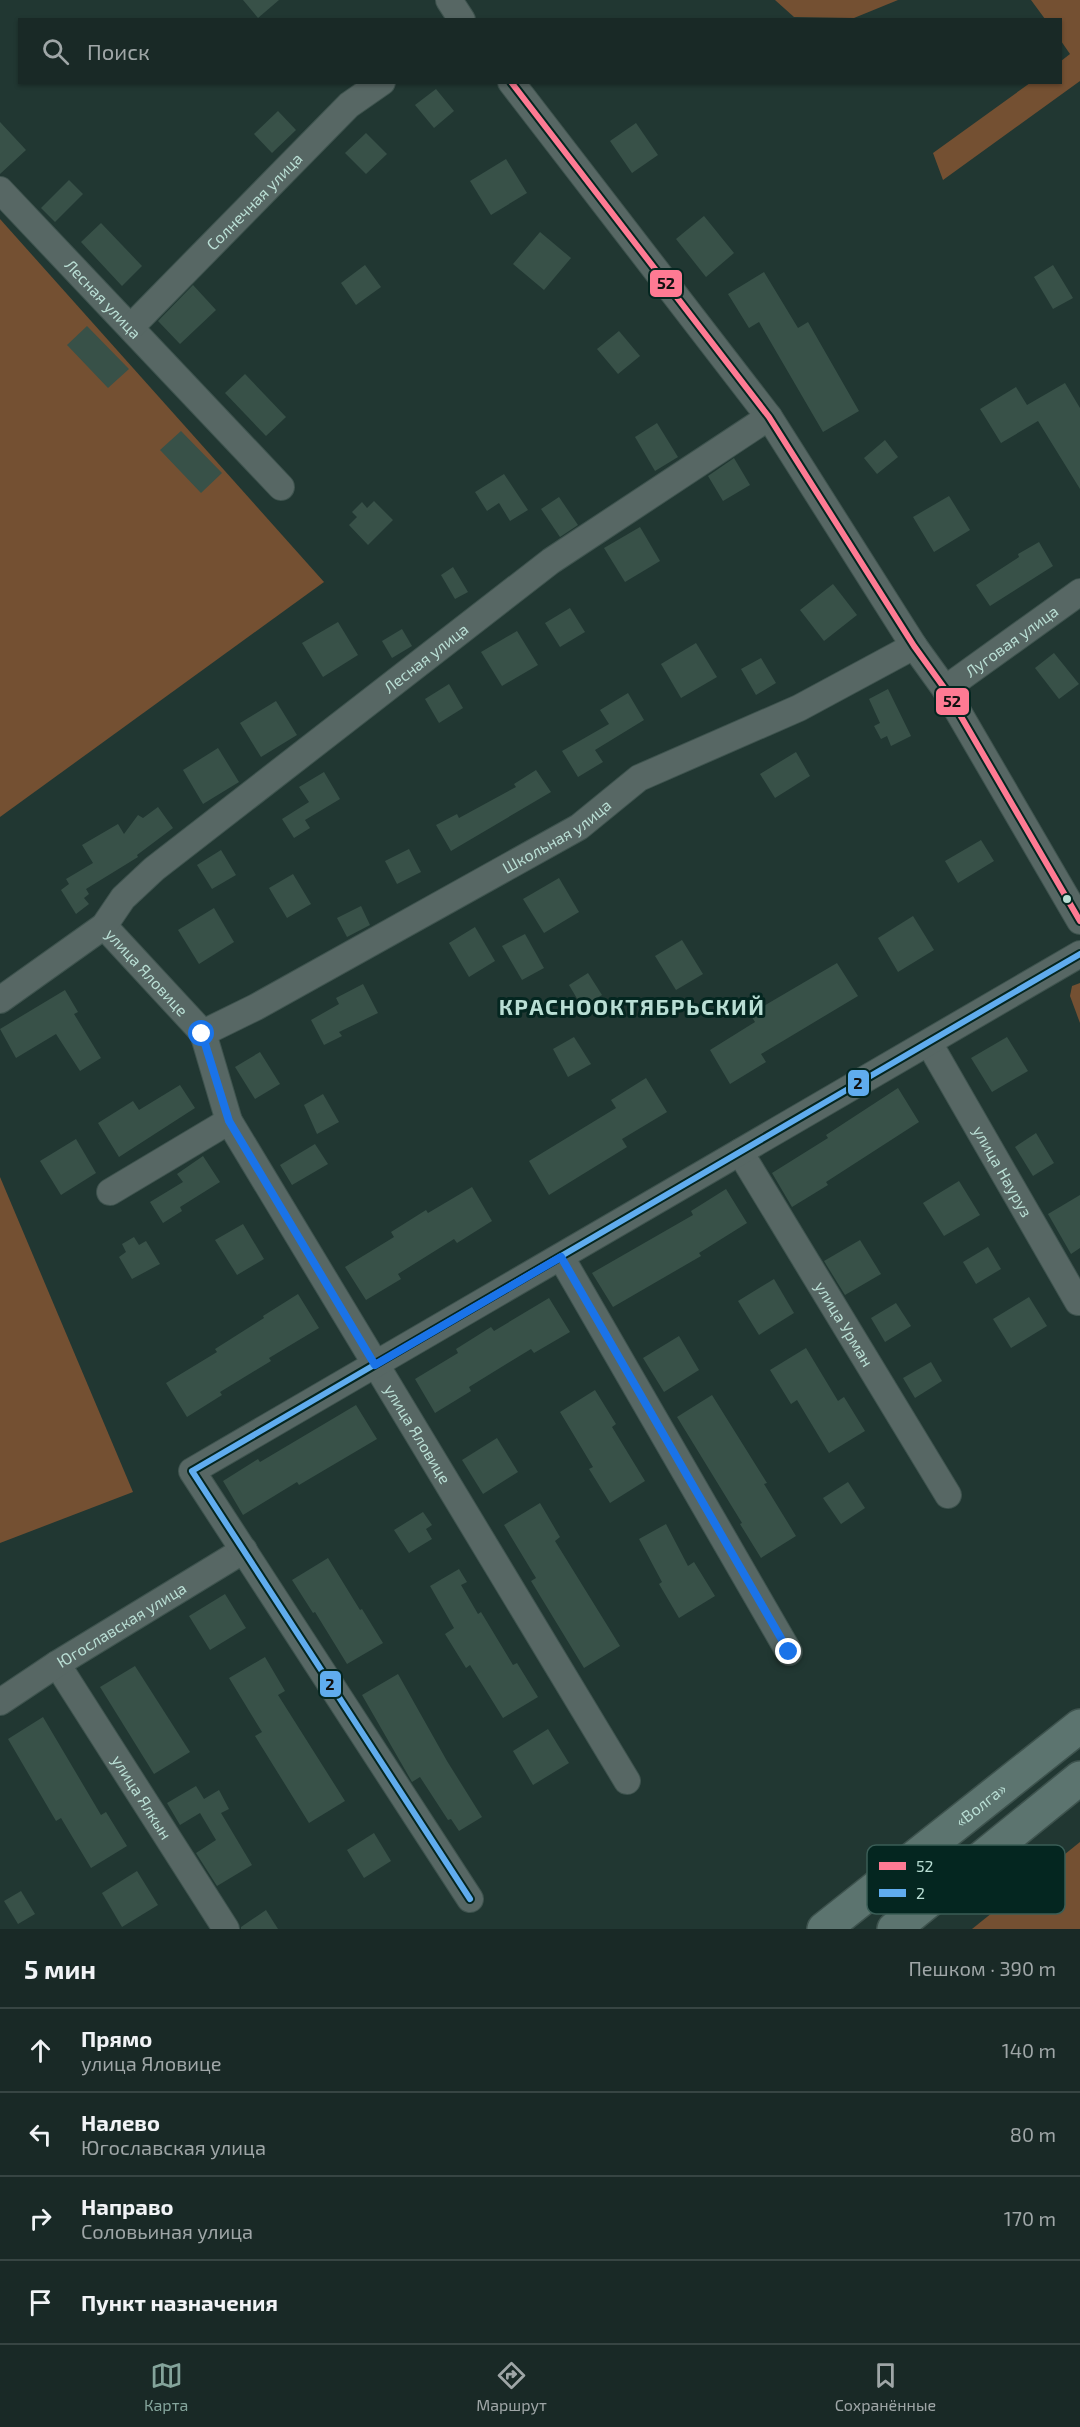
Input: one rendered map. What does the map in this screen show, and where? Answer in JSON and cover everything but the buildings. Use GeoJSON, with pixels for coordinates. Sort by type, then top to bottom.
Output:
{"type":"FeatureCollection","features":[{"type":"Feature","properties":{"kind":"highway","name":"«Волга»"},"geometry":{"type":"LineString","coordinates":[[930,1845],[1080,1726]]}},
{"type":"Feature","properties":{"kind":"highway"},"geometry":{"type":"LineString","coordinates":[[997,1845],[1080,1778]]}},
{"type":"Feature","properties":{"kind":"highway","name":"«Волга»"},"geometry":{"type":"LineString","coordinates":[[824,1929],[867,1895]]}},
{"type":"Feature","properties":{"kind":"highway"},"geometry":{"type":"LineString","coordinates":[[894,1929],[912,1914]]}},
{"type":"Feature","properties":{"kind":"street"},"geometry":{"type":"LineString","coordinates":[[449,0],[461,18]]}},
{"type":"Feature","properties":{"kind":"street","name":"Солнечная улица"},"geometry":{"type":"LineString","coordinates":[[131,327],[349,105],[379,84]]}},
{"type":"Feature","properties":{"kind":"street"},"geometry":{"type":"LineString","coordinates":[[513,84],[769,417],[914,646],[945,689],[1080,921]]}},
{"type":"Feature","properties":{"kind":"street","name":"Лесная улица"},"geometry":{"type":"LineString","coordinates":[[0,190],[281,487]]}},
{"type":"Feature","properties":{"kind":"street","name":"Лесная улица"},"geometry":{"type":"LineString","coordinates":[[104,926],[123,898],[154,869],[551,561],[769,417]]}},
{"type":"Feature","properties":{"kind":"street","name":"Луговая улица"},"geometry":{"type":"LineString","coordinates":[[945,689],[1080,592]]}},
{"type":"Feature","properties":{"kind":"street","name":"Школьная улица"},"geometry":{"type":"LineString","coordinates":[[202,1034],[256,1007],[579,827],[639,778],[799,708],[914,646]]}},
{"type":"Feature","properties":{"kind":"street","name":"улица Яловице"},"geometry":{"type":"LineString","coordinates":[[0,1000],[104,926],[202,1034],[229,1121],[627,1781]]}},
{"type":"Feature","properties":{"kind":"street"},"geometry":{"type":"LineString","coordinates":[[470,1899],[192,1471],[1080,954]]}},
{"type":"Feature","properties":{"kind":"street","name":"улица Науруз"},"geometry":{"type":"LineString","coordinates":[[928,1043],[1078,1302]]}},
{"type":"Feature","properties":{"kind":"street"},"geometry":{"type":"LineString","coordinates":[[110,1192],[229,1121]]}},
{"type":"Feature","properties":{"kind":"street","name":"улица Урман"},"geometry":{"type":"LineString","coordinates":[[740,1152],[948,1495]]}},
{"type":"Feature","properties":{"kind":"street"},"geometry":{"type":"LineString","coordinates":[[561,1257],[789,1652]]}},
{"type":"Feature","properties":{"kind":"street","name":"Югославская улица"},"geometry":{"type":"LineString","coordinates":[[0,1702],[57,1664],[244,1550]]}},
{"type":"Feature","properties":{"kind":"street","name":"улица Ялкын"},"geometry":{"type":"LineString","coordinates":[[57,1664],[226,1929]]}},
{"type":"Feature","properties":{"kind":"shaded area"},"geometry":{"type":"Polygon","coordinates":[[[775,0],[898,0],[854,18],[794,17],[775,0]]]}},
{"type":"Feature","properties":{"kind":"shaded area"},"geometry":{"type":"Polygon","coordinates":[[[1031,0],[1080,0],[1080,81],[943,180],[933,153],[1029,84],[1062,84],[1062,60],[1070,54],[1062,42],[1062,18],[1044,18],[1031,0]]]}},
{"type":"Feature","properties":{"kind":"shaded area"},"geometry":{"type":"Polygon","coordinates":[[[0,219],[324,582],[0,817],[0,219]]]}},
{"type":"Feature","properties":{"kind":"shaded area"},"geometry":{"type":"Polygon","coordinates":[[[1080,983],[1080,1023],[1070,996],[1072,986],[1080,983]]]}},
{"type":"Feature","properties":{"kind":"shaded area"},"geometry":{"type":"Polygon","coordinates":[[[0,1177],[133,1492],[0,1543],[0,1177]]]}},
{"type":"Feature","properties":{"kind":"shaded area"},"geometry":{"type":"Polygon","coordinates":[[[1080,1842],[1080,1929],[972,1929],[991,1914],[1065,1914],[1065,1854],[1080,1842]]]}},
{"type":"Feature","properties":{"kind":"transit line","name":"52"},"geometry":{"type":"LineString","coordinates":[[513,84],[769,417],[914,646],[945,689],[1080,921]]}},
{"type":"Feature","properties":{"kind":"transit line","name":"2"},"geometry":{"type":"LineString","coordinates":[[470,1899],[192,1471],[1080,954]]}},
{"type":"Feature","properties":{"kind":"district","name":"КРАСНООКТЯБРЬСКИЙ"},"geometry":{"type":"Point","coordinates":[632,1007]}},
{"type":"Feature","properties":{"kind":"route"},"geometry":{"type":"LineString","coordinates":[[202,1034],[229,1121],[375,1365],[561,1257],[789,1652]]}}]}
